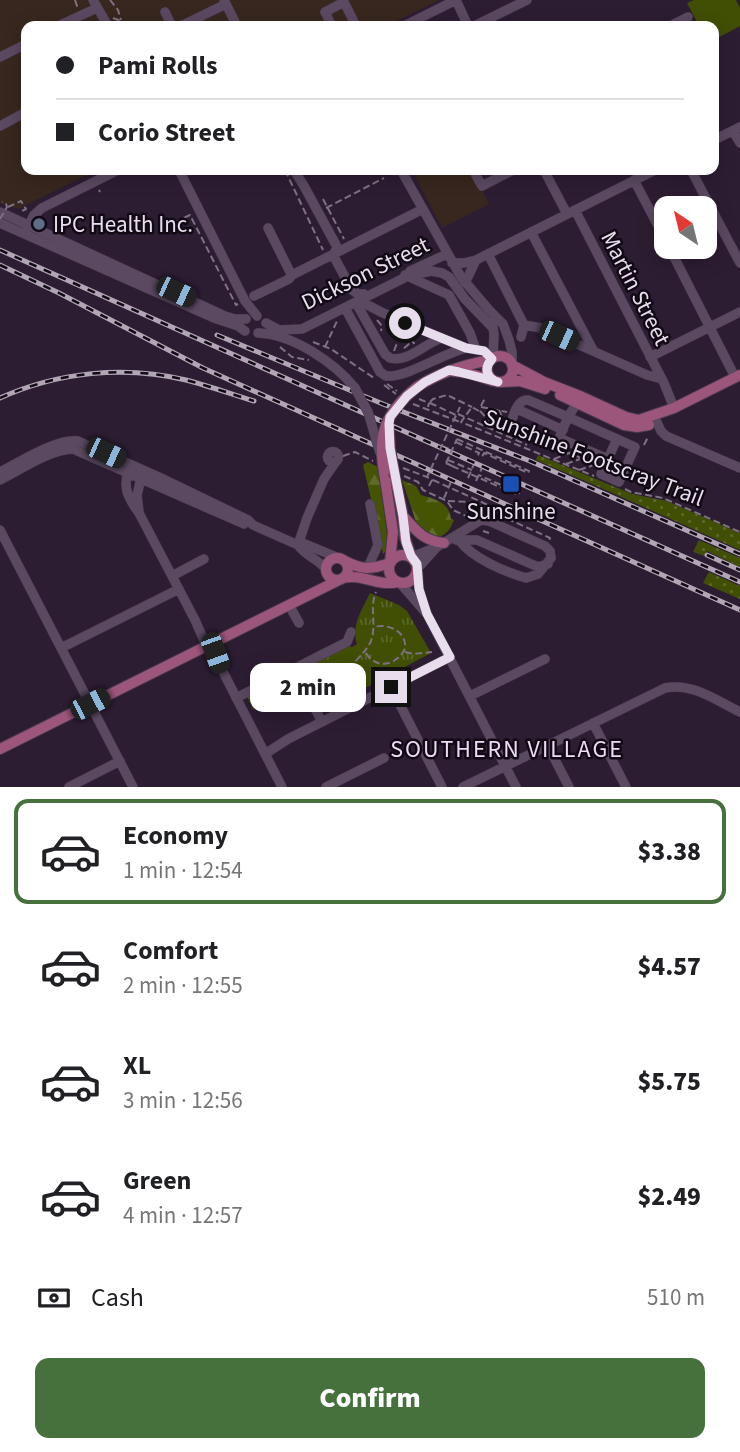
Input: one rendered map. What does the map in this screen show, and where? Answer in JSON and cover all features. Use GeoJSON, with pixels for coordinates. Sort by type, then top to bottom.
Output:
{"type":"FeatureCollection","features":[{"type":"Feature","properties":{"kind":"main road"},"geometry":{"type":"LineString","coordinates":[[399,582],[391,576],[389,570],[393,532],[382,458],[382,438],[390,417],[417,387],[449,370],[504,357],[512,364],[624,425],[641,427],[738,376]]}},
{"type":"Feature","properties":{"kind":"main road"},"geometry":{"type":"LineString","coordinates":[[492,359],[487,366],[492,380],[523,381],[579,399]]}},
{"type":"Feature","properties":{"kind":"main road"},"geometry":{"type":"LineString","coordinates":[[501,382],[511,375],[512,364]]}},
{"type":"Feature","properties":{"kind":"main road"},"geometry":{"type":"LineString","coordinates":[[449,370],[501,382]]}},
{"type":"Feature","properties":{"kind":"main road"},"geometry":{"type":"LineString","coordinates":[[326,570],[332,579],[355,576],[380,583],[406,583],[416,576],[415,563],[405,538],[389,444],[390,417]]}},
{"type":"Feature","properties":{"kind":"main road"},"geometry":{"type":"LineString","coordinates":[[403,516],[423,537],[443,544]]}},
{"type":"Feature","properties":{"kind":"main road"},"geometry":{"type":"LineString","coordinates":[[293,603],[319,582],[331,560],[335,558],[367,569],[373,569],[405,554],[415,563]]}},
{"type":"Feature","properties":{"kind":"main road"},"geometry":{"type":"LineString","coordinates":[[0,749],[342,579],[348,570],[342,559]]}},
{"type":"Feature","properties":{"kind":"street"},"geometry":{"type":"LineString","coordinates":[[412,21],[443,3],[456,0],[466,21]]}},
{"type":"Feature","properties":{"kind":"street"},"geometry":{"type":"LineString","coordinates":[[484,21],[527,0]]}},
{"type":"Feature","properties":{"kind":"street"},"geometry":{"type":"LineString","coordinates":[[330,21],[325,12],[343,1],[353,21]]}},
{"type":"Feature","properties":{"kind":"street"},"geometry":{"type":"LineString","coordinates":[[190,21],[225,2],[234,21]]}},
{"type":"Feature","properties":{"kind":"street"},"geometry":{"type":"LineString","coordinates":[[66,21],[95,4],[110,21]]}},
{"type":"Feature","properties":{"kind":"street"},"geometry":{"type":"LineString","coordinates":[[165,12],[170,21]]}},
{"type":"Feature","properties":{"kind":"street"},"geometry":{"type":"LineString","coordinates":[[680,21],[688,17]]}},
{"type":"Feature","properties":{"kind":"street"},"geometry":{"type":"LineString","coordinates":[[0,57],[21,46]]}},
{"type":"Feature","properties":{"kind":"street"},"geometry":{"type":"LineString","coordinates":[[0,126],[21,116]]}},
{"type":"Feature","properties":{"kind":"street"},"geometry":{"type":"LineString","coordinates":[[719,138],[737,129],[740,143]]}},
{"type":"Feature","properties":{"kind":"street"},"geometry":{"type":"LineString","coordinates":[[24,234],[34,215],[42,208],[106,175]]}},
{"type":"Feature","properties":{"kind":"street"},"geometry":{"type":"LineString","coordinates":[[180,175],[240,303],[246,319],[245,331]]}},
{"type":"Feature","properties":{"kind":"street"},"geometry":{"type":"LineString","coordinates":[[297,175],[319,208],[336,245],[330,256]]}},
{"type":"Feature","properties":{"kind":"street"},"geometry":{"type":"LineString","coordinates":[[404,175],[465,283],[501,321],[507,332],[512,364]]}},
{"type":"Feature","properties":{"kind":"street"},"geometry":{"type":"LineString","coordinates":[[476,175],[482,186],[503,175]]}},
{"type":"Feature","properties":{"kind":"street","name":"Martin Street"},"geometry":{"type":"LineString","coordinates":[[547,175],[571,212],[663,381],[674,408]]}},
{"type":"Feature","properties":{"kind":"street","name":"Dickson Street"},"geometry":{"type":"LineString","coordinates":[[261,319],[285,327],[301,326],[406,275],[449,258],[464,263],[476,260],[644,175]]}},
{"type":"Feature","properties":{"kind":"street"},"geometry":{"type":"LineString","coordinates":[[694,175],[740,264]]}},
{"type":"Feature","properties":{"kind":"street"},"geometry":{"type":"LineString","coordinates":[[634,180],[654,218]]}},
{"type":"Feature","properties":{"kind":"street"},"geometry":{"type":"LineString","coordinates":[[3,207],[29,224],[225,316],[234,319],[251,316],[261,319]]}},
{"type":"Feature","properties":{"kind":"street"},"geometry":{"type":"LineString","coordinates":[[254,296],[423,209]]}},
{"type":"Feature","properties":{"kind":"street"},"geometry":{"type":"LineString","coordinates":[[0,221],[214,318],[239,326],[251,334],[266,333],[314,352],[331,363],[355,388],[368,412],[382,458]]}},
{"type":"Feature","properties":{"kind":"street"},"geometry":{"type":"LineString","coordinates":[[268,228],[293,274]]}},
{"type":"Feature","properties":{"kind":"street"},"geometry":{"type":"LineString","coordinates":[[531,232],[594,351]]}},
{"type":"Feature","properties":{"kind":"street"},"geometry":{"type":"LineString","coordinates":[[488,254],[524,325],[521,337]]}},
{"type":"Feature","properties":{"kind":"street"},"geometry":{"type":"LineString","coordinates":[[330,256],[360,299],[385,354],[390,358],[401,359],[442,338]]}},
{"type":"Feature","properties":{"kind":"street"},"geometry":{"type":"LineString","coordinates":[[675,259],[738,376]]}},
{"type":"Feature","properties":{"kind":"street"},"geometry":{"type":"LineString","coordinates":[[465,283],[476,260]]}},
{"type":"Feature","properties":{"kind":"street"},"geometry":{"type":"LineString","coordinates":[[406,275],[431,271],[445,274],[493,328]]}},
{"type":"Feature","properties":{"kind":"street"},"geometry":{"type":"LineString","coordinates":[[406,275],[449,295],[471,334],[476,349]]}},
{"type":"Feature","properties":{"kind":"street"},"geometry":{"type":"LineString","coordinates":[[240,303],[279,330],[301,330],[360,299]]}},
{"type":"Feature","properties":{"kind":"street"},"geometry":{"type":"LineString","coordinates":[[360,299],[381,312],[442,338],[466,348],[486,352],[492,359]]}},
{"type":"Feature","properties":{"kind":"street"},"geometry":{"type":"LineString","coordinates":[[345,308],[380,372],[386,376],[400,374],[466,348]]}},
{"type":"Feature","properties":{"kind":"street"},"geometry":{"type":"LineString","coordinates":[[489,310],[493,328],[492,359]]}},
{"type":"Feature","properties":{"kind":"street"},"geometry":{"type":"LineString","coordinates":[[650,358],[740,312]]}},
{"type":"Feature","properties":{"kind":"street"},"geometry":{"type":"LineString","coordinates":[[258,333],[262,326],[261,319]]}},
{"type":"Feature","properties":{"kind":"street"},"geometry":{"type":"LineString","coordinates":[[524,325],[541,328],[663,381]]}},
{"type":"Feature","properties":{"kind":"street","name":"Martin Street"},"geometry":{"type":"LineString","coordinates":[[663,381],[686,403]]}},
{"type":"Feature","properties":{"kind":"street"},"geometry":{"type":"LineString","coordinates":[[579,399],[568,417],[557,443],[552,444],[513,427],[511,422],[514,411],[520,402],[526,399],[568,417],[635,447],[619,482],[601,474],[617,439]]}},
{"type":"Feature","properties":{"kind":"street"},"geometry":{"type":"LineString","coordinates":[[514,411],[608,460]]}},
{"type":"Feature","properties":{"kind":"street"},"geometry":{"type":"LineString","coordinates":[[656,419],[666,436],[740,468]]}},
{"type":"Feature","properties":{"kind":"street"},"geometry":{"type":"LineString","coordinates":[[0,472],[69,440],[246,525],[253,525],[295,544],[326,570]]}},
{"type":"Feature","properties":{"kind":"street"},"geometry":{"type":"LineString","coordinates":[[0,480],[75,445]]}},
{"type":"Feature","properties":{"kind":"street"},"geometry":{"type":"LineString","coordinates":[[295,544],[324,479],[337,460],[331,462],[327,456],[324,479]]}},
{"type":"Feature","properties":{"kind":"street"},"geometry":{"type":"LineString","coordinates":[[129,469],[125,487],[127,495],[195,620],[204,631],[208,644],[282,787]]}},
{"type":"Feature","properties":{"kind":"street"},"geometry":{"type":"LineString","coordinates":[[139,513],[137,495],[143,475]]}},
{"type":"Feature","properties":{"kind":"street"},"geometry":{"type":"LineString","coordinates":[[367,569],[378,545],[370,504]]}},
{"type":"Feature","properties":{"kind":"street"},"geometry":{"type":"LineString","coordinates":[[459,540],[466,549],[479,557],[524,578],[536,575],[548,564],[551,553],[545,546],[489,521],[476,522],[415,563],[427,614],[516,787]]}},
{"type":"Feature","properties":{"kind":"street"},"geometry":{"type":"LineString","coordinates":[[476,522],[474,531],[477,540]]}},
{"type":"Feature","properties":{"kind":"street"},"geometry":{"type":"LineString","coordinates":[[0,530],[133,787]]}},
{"type":"Feature","properties":{"kind":"street"},"geometry":{"type":"LineString","coordinates":[[443,544],[459,540],[477,540],[536,566],[543,567],[548,564]]}},
{"type":"Feature","properties":{"kind":"street"},"geometry":{"type":"LineString","coordinates":[[295,544],[305,544],[342,559]]}},
{"type":"Feature","properties":{"kind":"street"},"geometry":{"type":"LineString","coordinates":[[172,576],[204,559]]}},
{"type":"Feature","properties":{"kind":"street"},"geometry":{"type":"LineString","coordinates":[[399,582],[427,614]]}},
{"type":"Feature","properties":{"kind":"street"},"geometry":{"type":"LineString","coordinates":[[61,649],[179,589]]}},
{"type":"Feature","properties":{"kind":"street"},"geometry":{"type":"LineString","coordinates":[[293,603],[299,623]]}},
{"type":"Feature","properties":{"kind":"street"},"geometry":{"type":"LineString","coordinates":[[236,698],[347,642],[351,632]]}},
{"type":"Feature","properties":{"kind":"street"},"geometry":{"type":"LineString","coordinates":[[263,751],[450,657]]}},
{"type":"Feature","properties":{"kind":"street"},"geometry":{"type":"LineString","coordinates":[[470,696],[545,659]]}},
{"type":"Feature","properties":{"kind":"street"},"geometry":{"type":"LineString","coordinates":[[294,669],[322,722]]}},
{"type":"Feature","properties":{"kind":"street"},"geometry":{"type":"LineString","coordinates":[[463,787],[651,694],[673,686],[690,687],[740,712]]}},
{"type":"Feature","properties":{"kind":"street"},"geometry":{"type":"LineString","coordinates":[[391,687],[442,787]]}},
{"type":"Feature","properties":{"kind":"street"},"geometry":{"type":"LineString","coordinates":[[593,723],[626,787]]}},
{"type":"Feature","properties":{"kind":"street"},"geometry":{"type":"LineString","coordinates":[[548,746],[569,787]]}},
{"type":"Feature","properties":{"kind":"street"},"geometry":{"type":"LineString","coordinates":[[326,787],[384,758]]}},
{"type":"Feature","properties":{"kind":"street"},"geometry":{"type":"LineString","coordinates":[[69,787],[120,761]]}},
{"type":"Feature","properties":{"kind":"path"},"geometry":{"type":"LineString","coordinates":[[75,0],[78,8]]}},
{"type":"Feature","properties":{"kind":"path"},"geometry":{"type":"LineString","coordinates":[[110,0],[122,21]]}},
{"type":"Feature","properties":{"kind":"path"},"geometry":{"type":"LineString","coordinates":[[287,175],[294,194],[330,256]]}},
{"type":"Feature","properties":{"kind":"path"},"geometry":{"type":"LineString","coordinates":[[319,208],[384,178]]}},
{"type":"Feature","properties":{"kind":"path"},"geometry":{"type":"LineString","coordinates":[[319,208],[323,199]]}},
{"type":"Feature","properties":{"kind":"path"},"geometry":{"type":"LineString","coordinates":[[0,221],[3,207],[21,201],[26,209],[19,212]]}},
{"type":"Feature","properties":{"kind":"path"},"geometry":{"type":"LineString","coordinates":[[319,208],[347,247]]}},
{"type":"Feature","properties":{"kind":"path"},"geometry":{"type":"LineString","coordinates":[[164,227],[190,215],[240,303]]}},
{"type":"Feature","properties":{"kind":"path"},"geometry":{"type":"LineString","coordinates":[[374,316],[382,326],[382,332]]}},
{"type":"Feature","properties":{"kind":"path"},"geometry":{"type":"LineString","coordinates":[[326,346],[337,320]]}},
{"type":"Feature","properties":{"kind":"path"},"geometry":{"type":"LineString","coordinates":[[391,346],[397,353],[414,343],[401,331]]}},
{"type":"Feature","properties":{"kind":"path"},"geometry":{"type":"LineString","coordinates":[[283,341],[292,357],[309,360]]}},
{"type":"Feature","properties":{"kind":"path"},"geometry":{"type":"LineString","coordinates":[[343,364],[353,364]]}},
{"type":"Feature","properties":{"kind":"path"},"geometry":{"type":"LineString","coordinates":[[472,407],[447,395],[429,403],[527,445],[529,442],[494,426],[480,409]]}},
{"type":"Feature","properties":{"kind":"path"},"geometry":{"type":"LineString","coordinates":[[480,409],[485,398]]}},
{"type":"Feature","properties":{"kind":"path"},"geometry":{"type":"LineString","coordinates":[[427,477],[462,402]]}},
{"type":"Feature","properties":{"kind":"path","name":"Sunshine Footscray Trail"},"geometry":{"type":"LineString","coordinates":[[480,409],[472,407],[461,422],[600,479]]}},
{"type":"Feature","properties":{"kind":"path"},"geometry":{"type":"LineString","coordinates":[[480,409],[514,411]]}},
{"type":"Feature","properties":{"kind":"path"},"geometry":{"type":"LineString","coordinates":[[643,447],[648,437]]}},
{"type":"Feature","properties":{"kind":"path"},"geometry":{"type":"LineString","coordinates":[[479,475],[519,493],[518,495],[446,463],[457,439],[529,471],[528,473],[484,453],[481,459]]}},
{"type":"Feature","properties":{"kind":"path"},"geometry":{"type":"LineString","coordinates":[[456,442],[479,453],[477,457]]}},
{"type":"Feature","properties":{"kind":"path"},"geometry":{"type":"LineString","coordinates":[[442,446],[452,450]]}},
{"type":"Feature","properties":{"kind":"path"},"geometry":{"type":"LineString","coordinates":[[553,459],[569,453],[595,464],[579,470]]}},
{"type":"Feature","properties":{"kind":"path"},"geometry":{"type":"LineString","coordinates":[[566,464],[582,459]]}},
{"type":"Feature","properties":{"kind":"path"},"geometry":{"type":"LineString","coordinates":[[448,460],[472,471]]}},
{"type":"Feature","properties":{"kind":"path"},"geometry":{"type":"LineString","coordinates":[[468,478],[474,464]]}},
{"type":"Feature","properties":{"kind":"path"},"geometry":{"type":"LineString","coordinates":[[404,467],[499,510],[498,514]]}},
{"type":"Feature","properties":{"kind":"path"},"geometry":{"type":"LineString","coordinates":[[476,481],[482,468]]}},
{"type":"Feature","properties":{"kind":"path"},"geometry":{"type":"LineString","coordinates":[[432,480],[425,491],[453,502],[473,502],[508,519]]}},
{"type":"Feature","properties":{"kind":"path"},"geometry":{"type":"LineString","coordinates":[[445,500],[451,482]]}},
{"type":"Feature","properties":{"kind":"path","name":"Sunshine Footscray Trail"},"geometry":{"type":"LineString","coordinates":[[621,488],[667,499],[740,532]]}},
{"type":"Feature","properties":{"kind":"path"},"geometry":{"type":"LineString","coordinates":[[445,500],[453,510],[476,522]]}},
{"type":"Feature","properties":{"kind":"path"},"geometry":{"type":"LineString","coordinates":[[483,531],[489,533]]}},
{"type":"Feature","properties":{"kind":"path"},"geometry":{"type":"LineString","coordinates":[[318,657],[340,700],[346,675],[370,643],[373,634],[372,605],[380,583]]}},
{"type":"Feature","properties":{"kind":"path"},"geometry":{"type":"LineString","coordinates":[[365,652],[372,661],[385,664],[397,659],[405,647],[397,630],[386,625],[373,627]]}},
{"type":"Feature","properties":{"kind":"path"},"geometry":{"type":"LineString","coordinates":[[403,652],[432,652]]}},
{"type":"Feature","properties":{"kind":"shaded area"},"geometry":{"type":"Polygon","coordinates":[[[0,0],[439,0],[396,21],[21,21],[21,175],[87,175],[18,209],[0,203],[0,0]]]}},
{"type":"Feature","properties":{"kind":"shaded area"},"geometry":{"type":"Polygon","coordinates":[[[415,175],[474,175],[489,204],[442,228],[415,175]]]}},
{"type":"Feature","properties":{"kind":"green space"},"geometry":{"type":"Polygon","coordinates":[[[694,0],[736,0],[740,8],[740,26],[719,37],[719,21],[696,21],[687,3],[694,0]]]}},
{"type":"Feature","properties":{"kind":"green space"},"geometry":{"type":"Polygon","coordinates":[[[538,455],[632,494],[667,501],[740,533],[740,550],[536,460],[538,455]]]}},
{"type":"Feature","properties":{"kind":"green space"},"geometry":{"type":"Polygon","coordinates":[[[368,462],[378,467],[387,534],[386,551],[383,554],[363,465],[368,462]]]}},
{"type":"Feature","properties":{"kind":"green space"},"geometry":{"type":"Polygon","coordinates":[[[402,480],[416,486],[421,495],[444,505],[454,520],[445,534],[435,538],[418,528],[402,480]]]}},
{"type":"Feature","properties":{"kind":"green space"},"geometry":{"type":"Polygon","coordinates":[[[699,540],[740,558],[740,567],[707,551],[704,556],[693,552],[699,540]]]}},
{"type":"Feature","properties":{"kind":"green space"},"geometry":{"type":"Polygon","coordinates":[[[709,572],[740,586],[740,599],[703,583],[709,572]]]}},
{"type":"Feature","properties":{"kind":"green space"},"geometry":{"type":"Polygon","coordinates":[[[370,593],[407,611],[431,653],[335,704],[313,661],[345,645],[352,647],[357,644],[356,624],[370,593]]]}},
{"type":"Feature","properties":{"kind":"green space"},"geometry":{"type":"Polygon","coordinates":[[[293,671],[300,685],[253,709],[246,695],[293,671]]]}},
{"type":"Feature","properties":{"kind":"railway"},"geometry":{"type":"LineString","coordinates":[[0,250],[740,582]]}},
{"type":"Feature","properties":{"kind":"railway"},"geometry":{"type":"LineString","coordinates":[[0,265],[203,368],[740,610]]}},
{"type":"Feature","properties":{"kind":"railway"},"geometry":{"type":"LineString","coordinates":[[217,335],[530,461],[740,554]]}},
{"type":"Feature","properties":{"kind":"railway"},"geometry":{"type":"LineString","coordinates":[[0,398],[45,382],[115,372],[163,375],[254,401]]}},
{"type":"Feature","properties":{"kind":"railway"},"geometry":{"type":"LineString","coordinates":[[707,555],[740,570]]}},
{"type":"Feature","properties":{"kind":"place","name":"IPC Health Inc."},"geometry":{"type":"Point","coordinates":[39,224]}},
{"type":"Feature","properties":{"kind":"place","name":"Sunshine"},"geometry":{"type":"Point","coordinates":[511,484]}},
{"type":"Feature","properties":{"kind":"district","name":"SOUTHERN VILLAGE"},"geometry":{"type":"Point","coordinates":[507,749]}},
{"type":"Feature","properties":{"kind":"route"},"geometry":{"type":"LineString","coordinates":[[391,687],[450,657],[427,614],[419,589],[417,564],[406,542],[390,448],[390,417],[413,390],[449,370],[498,382],[488,375],[487,366],[492,359],[486,352],[466,348],[405,323]]}}]}
